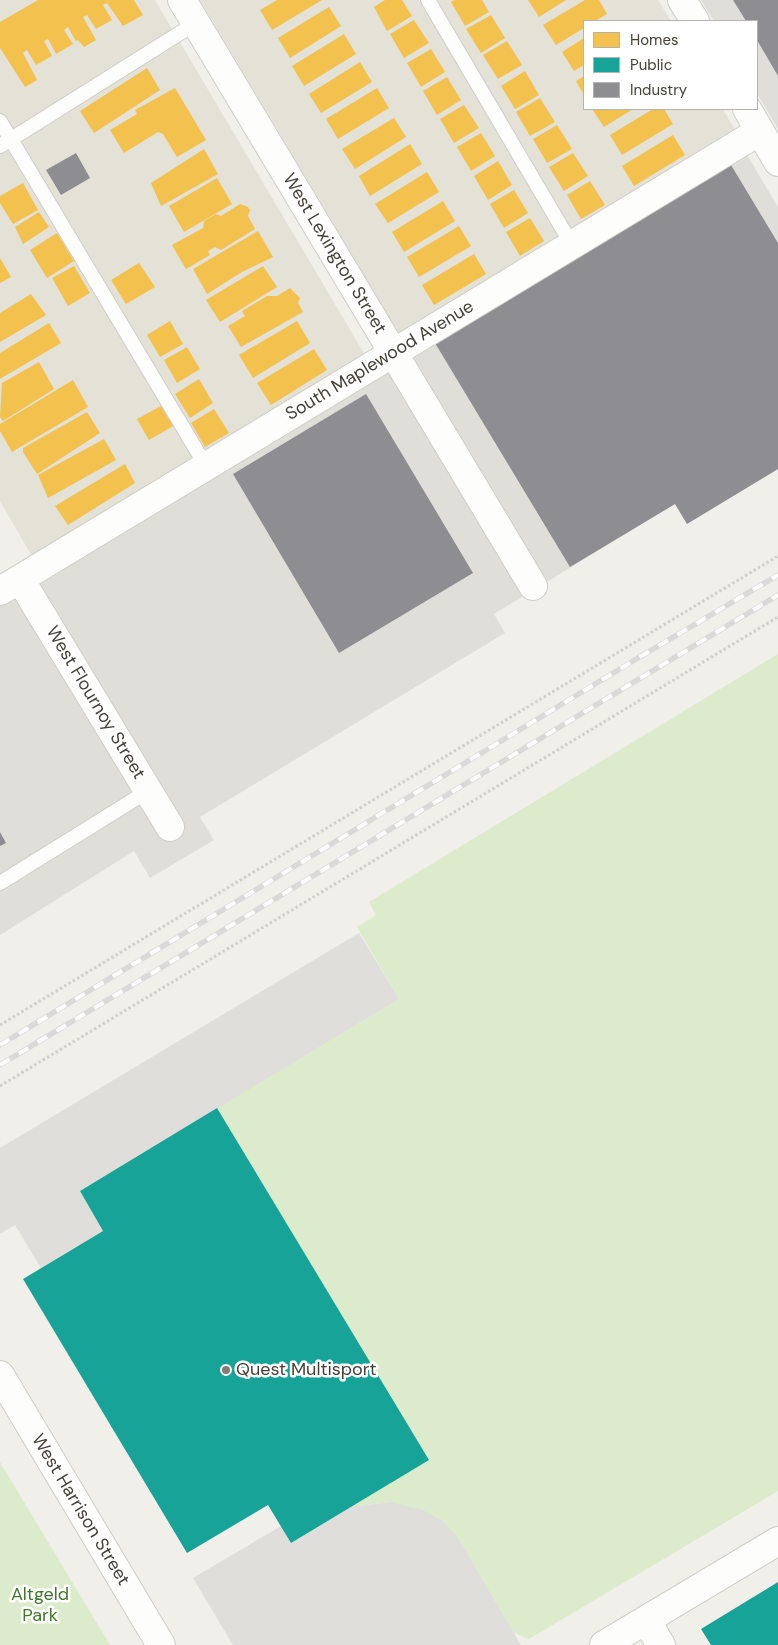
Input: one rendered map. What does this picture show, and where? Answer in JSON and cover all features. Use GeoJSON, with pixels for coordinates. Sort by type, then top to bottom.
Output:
{"type":"FeatureCollection","features":[{"type":"Feature","properties":{"kind":"street"},"geometry":{"type":"LineString","coordinates":[[682,0],[694,20]]}},
{"type":"Feature","properties":{"kind":"street","name":"West Lexington Street"},"geometry":{"type":"LineString","coordinates":[[189,11],[533,586]]}},
{"type":"Feature","properties":{"kind":"street","name":"South Maplewood Avenue"},"geometry":{"type":"LineString","coordinates":[[10,585],[572,245],[753,120]]}},
{"type":"Feature","properties":{"kind":"street"},"geometry":{"type":"LineString","coordinates":[[753,120],[778,162]]}},
{"type":"Feature","properties":{"kind":"street","name":"West Flournoy Street"},"geometry":{"type":"LineString","coordinates":[[10,585],[148,791],[170,827]]}},
{"type":"Feature","properties":{"kind":"street","name":"West Harrison Street"},"geometry":{"type":"LineString","coordinates":[[0,1375],[161,1645]]}},
{"type":"Feature","properties":{"kind":"street"},"geometry":{"type":"LineString","coordinates":[[604,1645],[778,1541]]}},
{"type":"Feature","properties":{"kind":"street"},"geometry":{"type":"LineString","coordinates":[[646,1620],[661,1645]]}},
{"type":"Feature","properties":{"kind":"lane"},"geometry":{"type":"LineString","coordinates":[[428,0],[572,245]]}},
{"type":"Feature","properties":{"kind":"lane"},"geometry":{"type":"LineString","coordinates":[[5,142],[189,11]]}},
{"type":"Feature","properties":{"kind":"lane"},"geometry":{"type":"LineString","coordinates":[[0,121],[5,142],[206,466]]}},
{"type":"Feature","properties":{"kind":"lane"},"geometry":{"type":"LineString","coordinates":[[0,883],[148,791]]}},
{"type":"Feature","properties":{"kind":"path"},"geometry":{"type":"LineString","coordinates":[[0,1025],[778,556]]}},
{"type":"Feature","properties":{"kind":"path"},"geometry":{"type":"LineString","coordinates":[[0,1086],[778,617]]}},
{"type":"Feature","properties":{"kind":"shaded area"},"geometry":{"type":"Polygon","coordinates":[[[0,0],[155,0],[365,355],[36,552],[33,558],[0,501],[0,0]]]}},
{"type":"Feature","properties":{"kind":"shaded area"},"geometry":{"type":"Polygon","coordinates":[[[200,0],[658,0],[670,20],[583,20],[583,110],[724,110],[738,135],[401,337],[200,0]]]}},
{"type":"Feature","properties":{"kind":"shaded area"},"geometry":{"type":"Polygon","coordinates":[[[701,0],[778,0],[778,129],[758,96],[758,20],[713,20],[701,0]]]}},
{"type":"Feature","properties":{"kind":"shaded area"},"geometry":{"type":"Polygon","coordinates":[[[743,148],[778,207],[778,469],[687,524],[675,504],[494,614],[505,633],[200,817],[214,840],[150,878],[134,851],[0,935],[0,605],[743,148]]]}},
{"type":"Feature","properties":{"kind":"shaded area"},"geometry":{"type":"Polygon","coordinates":[[[359,933],[399,999],[80,1191],[103,1231],[41,1268],[15,1225],[0,1234],[0,1148],[359,933]]]}},
{"type":"Feature","properties":{"kind":"shaded area"},"geometry":{"type":"Polygon","coordinates":[[[391,1502],[423,1510],[442,1521],[459,1539],[521,1645],[233,1645],[193,1578],[281,1526],[350,1507],[391,1502]]]}},
{"type":"Feature","properties":{"kind":"green space"},"geometry":{"type":"Polygon","coordinates":[[[778,654],[778,1491],[529,1639],[514,1633],[459,1539],[391,1502],[350,1507],[428,1460],[217,1108],[399,999],[357,927],[376,915],[369,902],[778,654]]]}},
{"type":"Feature","properties":{"kind":"green space","name":"Altgeld Park"},"geometry":{"type":"Polygon","coordinates":[[[0,1462],[110,1645],[0,1645],[0,1462]]]}},
{"type":"Feature","properties":{"kind":"building: Homes"},"geometry":{"type":"Polygon","coordinates":[[[38,0],[134,0],[143,15],[123,26],[107,3],[103,5],[112,20],[96,29],[87,15],[83,17],[96,40],[84,47],[78,40],[76,41],[68,27],[64,30],[73,44],[56,54],[48,39],[44,41],[52,56],[36,65],[27,50],[23,53],[37,80],[25,87],[0,48],[0,22],[38,0]]]}},
{"type":"Feature","properties":{"kind":"building: Homes"},"geometry":{"type":"Polygon","coordinates":[[[277,0],[322,0],[272,30],[260,10],[277,0]]]}},
{"type":"Feature","properties":{"kind":"building: Homes"},"geometry":{"type":"Polygon","coordinates":[[[385,0],[402,0],[412,16],[387,31],[374,7],[385,0]]]}},
{"type":"Feature","properties":{"kind":"building: Homes"},"geometry":{"type":"Polygon","coordinates":[[[455,0],[482,0],[489,12],[465,26],[451,2],[455,0]]]}},
{"type":"Feature","properties":{"kind":"building: Homes"},"geometry":{"type":"Polygon","coordinates":[[[528,0],[566,0],[539,17],[528,0]]]}},
{"type":"Feature","properties":{"kind":"building: Homes"},"geometry":{"type":"Polygon","coordinates":[[[585,0],[599,0],[607,14],[597,20],[583,20],[583,29],[556,45],[543,25],[585,0]]]}},
{"type":"Feature","properties":{"kind":"building: Homes"},"geometry":{"type":"Polygon","coordinates":[[[329,7],[341,26],[290,58],[278,38],[329,7]]]}},
{"type":"Feature","properties":{"kind":"building: Homes"},"geometry":{"type":"Polygon","coordinates":[[[491,15],[505,38],[481,53],[466,29],[491,15]]]}},
{"type":"Feature","properties":{"kind":"building: Homes"},"geometry":{"type":"Polygon","coordinates":[[[414,20],[429,43],[404,58],[390,34],[414,20]]]}},
{"type":"Feature","properties":{"kind":"building: Homes"},"geometry":{"type":"Polygon","coordinates":[[[344,34],[356,54],[304,86],[292,66],[344,34]]]}},
{"type":"Feature","properties":{"kind":"building: Homes"},"geometry":{"type":"Polygon","coordinates":[[[583,39],[583,66],[574,71],[562,52],[583,39]]]}},
{"type":"Feature","properties":{"kind":"building: Homes"},"geometry":{"type":"Polygon","coordinates":[[[507,41],[522,65],[498,79],[483,55],[507,41]]]}},
{"type":"Feature","properties":{"kind":"building: Homes"},"geometry":{"type":"Polygon","coordinates":[[[431,49],[445,72],[421,87],[407,63],[431,49]]]}},
{"type":"Feature","properties":{"kind":"building: Homes"},"geometry":{"type":"Polygon","coordinates":[[[360,62],[372,82],[321,113],[309,94],[360,62]]]}},
{"type":"Feature","properties":{"kind":"building: Homes"},"geometry":{"type":"Polygon","coordinates":[[[147,68],[160,90],[94,133],[80,111],[147,68]]]}},
{"type":"Feature","properties":{"kind":"building: Homes"},"geometry":{"type":"Polygon","coordinates":[[[525,71],[539,95],[515,109],[501,86],[525,71]]]}},
{"type":"Feature","properties":{"kind":"building: Homes"},"geometry":{"type":"Polygon","coordinates":[[[447,77],[461,100],[437,115],[423,91],[447,77]]]}},
{"type":"Feature","properties":{"kind":"building: Homes"},"geometry":{"type":"Polygon","coordinates":[[[583,77],[583,93],[576,81],[583,77]]]}},
{"type":"Feature","properties":{"kind":"building: Homes"},"geometry":{"type":"Polygon","coordinates":[[[175,88],[206,140],[177,157],[163,134],[158,132],[124,153],[110,130],[137,114],[135,110],[175,88]]]}},
{"type":"Feature","properties":{"kind":"building: Homes"},"geometry":{"type":"Polygon","coordinates":[[[377,88],[389,108],[338,139],[326,119],[377,88]]]}},
{"type":"Feature","properties":{"kind":"building: Homes"},"geometry":{"type":"Polygon","coordinates":[[[540,98],[555,122],[530,136],[516,112],[540,98]]]}},
{"type":"Feature","properties":{"kind":"building: Homes"},"geometry":{"type":"Polygon","coordinates":[[[464,105],[479,128],[454,143],[440,119],[464,105]]]}},
{"type":"Feature","properties":{"kind":"building: Homes"},"geometry":{"type":"Polygon","coordinates":[[[593,110],[631,110],[604,127],[593,110]]]}},
{"type":"Feature","properties":{"kind":"building: Homes"},"geometry":{"type":"Polygon","coordinates":[[[651,110],[665,110],[673,124],[622,155],[610,135],[651,110]]]}},
{"type":"Feature","properties":{"kind":"building: Homes"},"geometry":{"type":"Polygon","coordinates":[[[394,118],[406,137],[355,169],[342,149],[394,118]]]}},
{"type":"Feature","properties":{"kind":"building: Homes"},"geometry":{"type":"Polygon","coordinates":[[[557,125],[572,149],[547,163],[533,139],[557,125]]]}},
{"type":"Feature","properties":{"kind":"building: Homes"},"geometry":{"type":"Polygon","coordinates":[[[481,133],[495,156],[471,171],[457,147],[481,133]]]}},
{"type":"Feature","properties":{"kind":"building: Homes"},"geometry":{"type":"Polygon","coordinates":[[[673,135],[685,155],[634,186],[622,166],[673,135]]]}},
{"type":"Feature","properties":{"kind":"building: Homes"},"geometry":{"type":"Polygon","coordinates":[[[410,144],[422,164],[370,196],[359,176],[410,144]]]}},
{"type":"Feature","properties":{"kind":"building: Homes"},"geometry":{"type":"Polygon","coordinates":[[[204,149],[218,174],[161,206],[151,183],[204,149]]]}},
{"type":"Feature","properties":{"kind":"building: Homes"},"geometry":{"type":"Polygon","coordinates":[[[573,153],[588,176],[564,191],[549,167],[573,153]]]}},
{"type":"Feature","properties":{"kind":"building: Homes"},"geometry":{"type":"Polygon","coordinates":[[[498,161],[512,185],[488,200],[474,176],[498,161]]]}},
{"type":"Feature","properties":{"kind":"building: Homes"},"geometry":{"type":"Polygon","coordinates":[[[427,172],[439,192],[388,223],[375,204],[427,172]]]}},
{"type":"Feature","properties":{"kind":"building: Homes"},"geometry":{"type":"Polygon","coordinates":[[[217,178],[232,204],[184,232],[169,206],[217,178]]]}},
{"type":"Feature","properties":{"kind":"building: Homes"},"geometry":{"type":"Polygon","coordinates":[[[590,181],[605,205],[581,219],[567,195],[590,181]]]}},
{"type":"Feature","properties":{"kind":"building: Homes"},"geometry":{"type":"Polygon","coordinates":[[[23,183],[38,210],[13,224],[0,203],[0,196],[23,183]]]}},
{"type":"Feature","properties":{"kind":"building: Homes"},"geometry":{"type":"Polygon","coordinates":[[[514,190],[528,213],[504,228],[490,204],[514,190]]]}},
{"type":"Feature","properties":{"kind":"building: Homes"},"geometry":{"type":"Polygon","coordinates":[[[443,201],[455,221],[404,252],[392,232],[443,201]]]}},
{"type":"Feature","properties":{"kind":"building: Homes"},"geometry":{"type":"Polygon","coordinates":[[[240,204],[248,207],[250,210],[248,216],[255,229],[221,250],[215,247],[208,251],[210,255],[186,269],[172,245],[203,228],[204,221],[216,214],[221,216],[240,204]]]}},
{"type":"Feature","properties":{"kind":"building: Homes"},"geometry":{"type":"Polygon","coordinates":[[[39,212],[49,227],[23,244],[15,227],[39,212]]]}},
{"type":"Feature","properties":{"kind":"building: Homes"},"geometry":{"type":"Polygon","coordinates":[[[530,218],[544,241],[520,256],[506,232],[530,218]]]}},
{"type":"Feature","properties":{"kind":"building: Homes"},"geometry":{"type":"Polygon","coordinates":[[[459,226],[471,246],[419,277],[407,257],[459,226]]]}},
{"type":"Feature","properties":{"kind":"building: Homes"},"geometry":{"type":"Polygon","coordinates":[[[258,231],[273,257],[242,272],[207,294],[193,269],[258,231]]]}},
{"type":"Feature","properties":{"kind":"building: Homes"},"geometry":{"type":"Polygon","coordinates":[[[57,233],[74,261],[47,278],[30,250],[57,233]]]}},
{"type":"Feature","properties":{"kind":"building: Homes"},"geometry":{"type":"Polygon","coordinates":[[[474,254],[486,274],[434,305],[422,285],[474,254]]]}},
{"type":"Feature","properties":{"kind":"building: Homes"},"geometry":{"type":"Polygon","coordinates":[[[0,258],[11,277],[0,283],[0,258]]]}},
{"type":"Feature","properties":{"kind":"building: Homes"},"geometry":{"type":"Polygon","coordinates":[[[139,263],[155,287],[126,304],[111,280],[139,263]]]}},
{"type":"Feature","properties":{"kind":"building: Homes"},"geometry":{"type":"Polygon","coordinates":[[[74,266],[90,293],[68,306],[52,278],[74,266]]]}},
{"type":"Feature","properties":{"kind":"building: Homes"},"geometry":{"type":"Polygon","coordinates":[[[263,266],[277,287],[220,322],[206,300],[263,266]]]}},
{"type":"Feature","properties":{"kind":"building: Homes"},"geometry":{"type":"Polygon","coordinates":[[[290,288],[300,298],[298,303],[303,312],[241,347],[228,326],[245,316],[242,311],[267,296],[277,296],[290,288]]]}},
{"type":"Feature","properties":{"kind":"building: Homes"},"geometry":{"type":"Polygon","coordinates":[[[31,294],[46,315],[0,342],[0,313],[31,294]]]}},
{"type":"Feature","properties":{"kind":"building: Homes"},"geometry":{"type":"Polygon","coordinates":[[[170,321],[183,344],[160,357],[147,335],[170,321]]]}},
{"type":"Feature","properties":{"kind":"building: Homes"},"geometry":{"type":"Polygon","coordinates":[[[297,321],[310,343],[253,378],[239,355],[297,321]]]}},
{"type":"Feature","properties":{"kind":"building: Homes"},"geometry":{"type":"Polygon","coordinates":[[[49,323],[61,343],[0,379],[0,353],[49,323]]]}},
{"type":"Feature","properties":{"kind":"building: Homes"},"geometry":{"type":"Polygon","coordinates":[[[187,347],[200,369],[177,383],[164,360],[187,347]]]}},
{"type":"Feature","properties":{"kind":"building: Homes"},"geometry":{"type":"Polygon","coordinates":[[[314,349],[327,370],[271,405],[257,383],[314,349]]]}},
{"type":"Feature","properties":{"kind":"building: Homes"},"geometry":{"type":"Polygon","coordinates":[[[39,362],[54,389],[3,421],[0,417],[2,383],[39,362]]]}},
{"type":"Feature","properties":{"kind":"building: Homes"},"geometry":{"type":"Polygon","coordinates":[[[199,379],[213,403],[190,418],[175,394],[199,379]]]}},
{"type":"Feature","properties":{"kind":"building: Homes"},"geometry":{"type":"Polygon","coordinates":[[[73,380],[88,407],[12,452],[0,431],[0,424],[73,380]]]}},
{"type":"Feature","properties":{"kind":"building: Homes"},"geometry":{"type":"Polygon","coordinates":[[[161,406],[173,426],[149,440],[137,419],[161,406]]]}},
{"type":"Feature","properties":{"kind":"building: Homes"},"geometry":{"type":"Polygon","coordinates":[[[214,409],[229,433],[205,447],[191,423],[214,409]]]}},
{"type":"Feature","properties":{"kind":"building: Homes"},"geometry":{"type":"Polygon","coordinates":[[[87,412],[100,433],[37,474],[23,452],[23,448],[87,412]]]}},
{"type":"Feature","properties":{"kind":"building: Homes"},"geometry":{"type":"Polygon","coordinates":[[[104,439],[116,460],[48,498],[38,475],[104,439]]]}},
{"type":"Feature","properties":{"kind":"building: Homes"},"geometry":{"type":"Polygon","coordinates":[[[125,464],[135,483],[68,525],[55,506],[125,464]]]}},
{"type":"Feature","properties":{"kind":"building: Public","name":"Quest Multisport"},"geometry":{"type":"Polygon","coordinates":[[[217,1108],[429,1460],[291,1543],[268,1505],[187,1553],[23,1279],[103,1231],[80,1191],[217,1108]]]}},
{"type":"Feature","properties":{"kind":"building: Public"},"geometry":{"type":"Polygon","coordinates":[[[778,1582],[778,1645],[711,1645],[701,1629],[778,1582]]]}},
{"type":"Feature","properties":{"kind":"building: Industry"},"geometry":{"type":"Polygon","coordinates":[[[733,0],[778,0],[778,76],[758,42],[758,20],[745,20],[733,0]]]}},
{"type":"Feature","properties":{"kind":"building: Industry"},"geometry":{"type":"Polygon","coordinates":[[[76,153],[90,178],[61,195],[46,170],[76,153]]]}},
{"type":"Feature","properties":{"kind":"building: Industry"},"geometry":{"type":"Polygon","coordinates":[[[731,165],[778,243],[778,469],[687,524],[675,504],[570,567],[435,343],[731,165]]]}},
{"type":"Feature","properties":{"kind":"building: Industry"},"geometry":{"type":"Polygon","coordinates":[[[366,394],[473,573],[339,653],[233,474],[366,394]]]}},
{"type":"Feature","properties":{"kind":"building: Industry"},"geometry":{"type":"Polygon","coordinates":[[[0,832],[6,843],[0,846],[0,832]]]}},
{"type":"Feature","properties":{"kind":"railway"},"geometry":{"type":"LineString","coordinates":[[0,1045],[778,575]]}},
{"type":"Feature","properties":{"kind":"railway"},"geometry":{"type":"LineString","coordinates":[[0,1065],[778,595]]}},
{"type":"Feature","properties":{"kind":"place","name":"Quest Multisport"},"geometry":{"type":"Point","coordinates":[226,1370]}}]}
